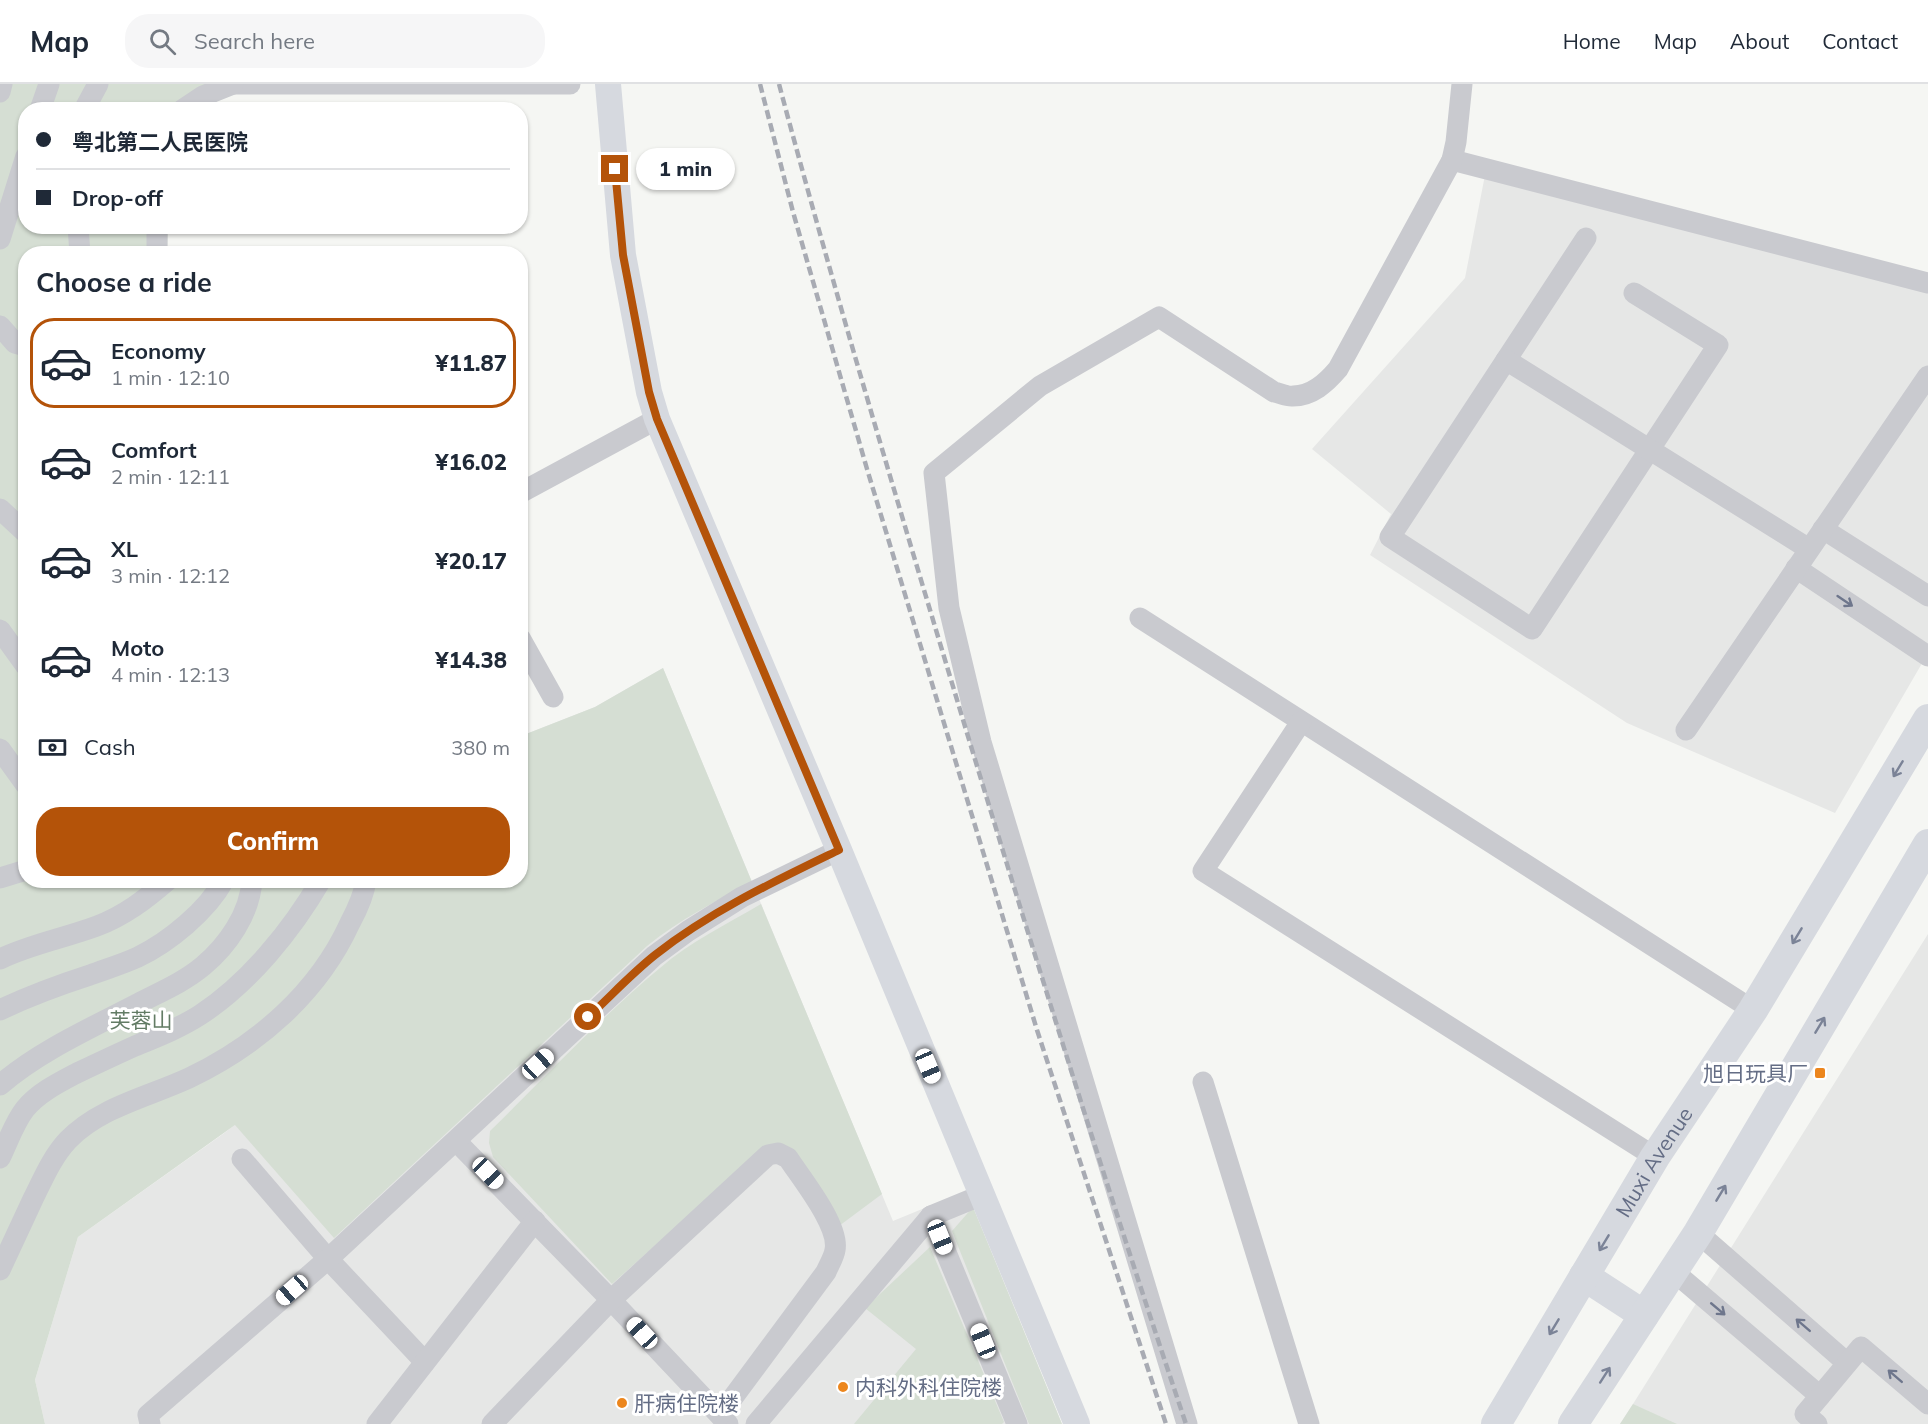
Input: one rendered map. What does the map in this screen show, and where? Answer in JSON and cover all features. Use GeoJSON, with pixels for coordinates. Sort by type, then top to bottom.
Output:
{"type":"FeatureCollection","features":[{"type":"Feature","properties":{"kind":"highway","name":"Muxi Avenue"},"geometry":{"type":"LineString","coordinates":[[1496,1424],[1655,1157],[1753,1010],[1928,719]]}},
{"type":"Feature","properties":{"kind":"highway"},"geometry":{"type":"LineString","coordinates":[[1573,1424],[1698,1233],[1928,844]]}},
{"type":"Feature","properties":{"kind":"highway"},"geometry":{"type":"LineString","coordinates":[[1584,1276],[1644,1315]]}},
{"type":"Feature","properties":{"kind":"main road"},"geometry":{"type":"LineString","coordinates":[[608,84],[623,255],[649,392],[657,419],[1077,1424]]}},
{"type":"Feature","properties":{"kind":"street"},"geometry":{"type":"LineString","coordinates":[[0,92],[3,84]]}},
{"type":"Feature","properties":{"kind":"street"},"geometry":{"type":"LineString","coordinates":[[43,102],[49,84]]}},
{"type":"Feature","properties":{"kind":"street"},"geometry":{"type":"LineString","coordinates":[[88,102],[98,84]]}},
{"type":"Feature","properties":{"kind":"street"},"geometry":{"type":"LineString","coordinates":[[194,102],[233,84],[570,84]]}},
{"type":"Feature","properties":{"kind":"street"},"geometry":{"type":"LineString","coordinates":[[1187,1424],[981,742],[949,608],[934,473],[1040,386],[1159,317],[1274,392],[1292,397],[1309,393],[1325,384],[1338,369],[1452,159],[1462,84]]}},
{"type":"Feature","properties":{"kind":"street"},"geometry":{"type":"LineString","coordinates":[[1452,159],[1928,283]]}},
{"type":"Feature","properties":{"kind":"street"},"geometry":{"type":"LineString","coordinates":[[0,239],[18,182]]}},
{"type":"Feature","properties":{"kind":"street"},"geometry":{"type":"LineString","coordinates":[[1586,238],[1390,537],[1532,629],[1718,345],[1634,293]]}},
{"type":"Feature","properties":{"kind":"street"},"geometry":{"type":"LineString","coordinates":[[0,326],[18,344]]}},
{"type":"Feature","properties":{"kind":"street"},"geometry":{"type":"LineString","coordinates":[[1506,360],[1809,549]]}},
{"type":"Feature","properties":{"kind":"street"},"geometry":{"type":"LineString","coordinates":[[1686,730],[1928,376]]}},
{"type":"Feature","properties":{"kind":"street"},"geometry":{"type":"LineString","coordinates":[[528,489],[657,419]]}},
{"type":"Feature","properties":{"kind":"street"},"geometry":{"type":"LineString","coordinates":[[0,509],[18,526]]}},
{"type":"Feature","properties":{"kind":"street"},"geometry":{"type":"LineString","coordinates":[[1823,530],[1928,596]]}},
{"type":"Feature","properties":{"kind":"street"},"geometry":{"type":"LineString","coordinates":[[1796,568],[1928,656]]}},
{"type":"Feature","properties":{"kind":"street"},"geometry":{"type":"LineString","coordinates":[[1140,618],[1753,1010]]}},
{"type":"Feature","properties":{"kind":"street"},"geometry":{"type":"LineString","coordinates":[[0,630],[18,655]]}},
{"type":"Feature","properties":{"kind":"street"},"geometry":{"type":"LineString","coordinates":[[528,652],[553,697]]}},
{"type":"Feature","properties":{"kind":"street"},"geometry":{"type":"LineString","coordinates":[[1302,722],[1203,871],[1655,1157]]}},
{"type":"Feature","properties":{"kind":"street"},"geometry":{"type":"LineString","coordinates":[[0,749],[18,774]]}},
{"type":"Feature","properties":{"kind":"street"},"geometry":{"type":"LineString","coordinates":[[150,1424],[148,1415],[328,1259],[654,956],[742,897],[839,850]]}},
{"type":"Feature","properties":{"kind":"street"},"geometry":{"type":"LineString","coordinates":[[0,878],[18,872]]}},
{"type":"Feature","properties":{"kind":"street"},"geometry":{"type":"LineString","coordinates":[[0,959],[47,941],[98,926],[125,913],[158,888]]}},
{"type":"Feature","properties":{"kind":"street"},"geometry":{"type":"LineString","coordinates":[[0,1010],[38,993],[139,957],[186,924],[204,907],[216,888]]}},
{"type":"Feature","properties":{"kind":"street"},"geometry":{"type":"LineString","coordinates":[[0,1085],[64,1043],[173,986],[201,968],[222,949],[238,924],[246,908],[250,888]]}},
{"type":"Feature","properties":{"kind":"street"},"geometry":{"type":"LineString","coordinates":[[0,1158],[24,1110],[39,1096],[67,1078],[190,1021],[225,997],[248,977],[308,903],[316,888]]}},
{"type":"Feature","properties":{"kind":"street"},"geometry":{"type":"LineString","coordinates":[[0,1270],[49,1166],[68,1141],[86,1125],[107,1112],[188,1078],[232,1054],[264,1032],[297,1001],[322,973],[344,936],[364,888]]}},
{"type":"Feature","properties":{"kind":"street"},"geometry":{"type":"LineString","coordinates":[[1203,1082],[1309,1424]]}},
{"type":"Feature","properties":{"kind":"street"},"geometry":{"type":"LineString","coordinates":[[456,1141],[611,1300],[724,1420],[826,1272],[835,1250],[835,1235],[830,1223],[788,1158],[778,1153],[768,1155],[611,1300],[492,1424]]}},
{"type":"Feature","properties":{"kind":"street"},"geometry":{"type":"LineString","coordinates":[[242,1159],[328,1259],[424,1362]]}},
{"type":"Feature","properties":{"kind":"street"},"geometry":{"type":"LineString","coordinates":[[756,1424],[931,1216],[982,1195]]}},
{"type":"Feature","properties":{"kind":"street"},"geometry":{"type":"LineString","coordinates":[[931,1216],[1017,1424]]}},
{"type":"Feature","properties":{"kind":"street"},"geometry":{"type":"LineString","coordinates":[[377,1424],[535,1221]]}},
{"type":"Feature","properties":{"kind":"street"},"geometry":{"type":"LineString","coordinates":[[1698,1233],[1847,1364]]}},
{"type":"Feature","properties":{"kind":"street"},"geometry":{"type":"LineString","coordinates":[[1673,1271],[1820,1396]]}},
{"type":"Feature","properties":{"kind":"street"},"geometry":{"type":"LineString","coordinates":[[1817,1424],[1805,1414],[1861,1347],[1928,1404]]}},
{"type":"Feature","properties":{"kind":"shaded area"},"geometry":{"type":"Polygon","coordinates":[[[1485,175],[1928,290],[1928,653],[1835,813],[1627,723],[1370,555],[1391,514],[1312,449],[1465,278],[1485,175]]]}},
{"type":"Feature","properties":{"kind":"shaded area"},"geometry":{"type":"Polygon","coordinates":[[[663,668],[893,1221],[966,1191],[1062,1424],[45,1424],[35,1380],[78,1237],[223,1134],[495,924],[515,888],[528,888],[528,733],[595,707],[663,668]]]}},
{"type":"Feature","properties":{"kind":"shaded area"},"geometry":{"type":"Polygon","coordinates":[[[1928,934],[1928,1424],[1620,1424],[1633,1404],[1928,934]]]}},
{"type":"Feature","properties":{"kind":"green space","name":"芙蓉山"},"geometry":{"type":"Polygon","coordinates":[[[0,84],[231,84],[207,102],[18,102],[18,234],[168,234],[167,246],[18,246],[18,888],[528,888],[528,733],[595,707],[663,668],[752,882],[685,919],[647,946],[334,1238],[235,1125],[78,1237],[35,1380],[45,1424],[0,1424],[0,84]]]}},
{"type":"Feature","properties":{"kind":"green space"},"geometry":{"type":"Polygon","coordinates":[[[761,904],[882,1194],[839,1226],[799,1159],[762,1150],[612,1284],[493,1157],[489,1143],[490,1131],[595,1027],[660,968],[696,942],[761,904]]]}},
{"type":"Feature","properties":{"kind":"green space"},"geometry":{"type":"Polygon","coordinates":[[[973,1207],[1062,1424],[1029,1424],[952,1231],[973,1207]]]}},
{"type":"Feature","properties":{"kind":"green space"},"geometry":{"type":"Polygon","coordinates":[[[930,1247],[1004,1422],[1002,1424],[854,1424],[916,1349],[865,1308],[930,1247]]]}},
{"type":"Feature","properties":{"kind":"green space"},"geometry":{"type":"Polygon","coordinates":[[[1633,1404],[1677,1424],[1620,1424],[1633,1404]]]}},
{"type":"Feature","properties":{"kind":"railway"},"geometry":{"type":"LineString","coordinates":[[760,84],[793,212],[867,469],[1037,1030],[1166,1424]]}},
{"type":"Feature","properties":{"kind":"railway"},"geometry":{"type":"LineString","coordinates":[[779,84],[847,328],[967,733],[1074,1079],[1186,1424]]}},
{"type":"Feature","properties":{"kind":"place","name":"旭日玩具厂"},"geometry":{"type":"Point","coordinates":[1820,1073]}},
{"type":"Feature","properties":{"kind":"place","name":"内科外科住院楼"},"geometry":{"type":"Point","coordinates":[843,1387]}},
{"type":"Feature","properties":{"kind":"place","name":"肝病住院楼"},"geometry":{"type":"Point","coordinates":[622,1403]}},
{"type":"Feature","properties":{"kind":"route"},"geometry":{"type":"LineString","coordinates":[[588,1017],[654,956],[688,932],[742,897],[839,850],[657,419],[649,392],[623,255],[615,169]]}}]}
